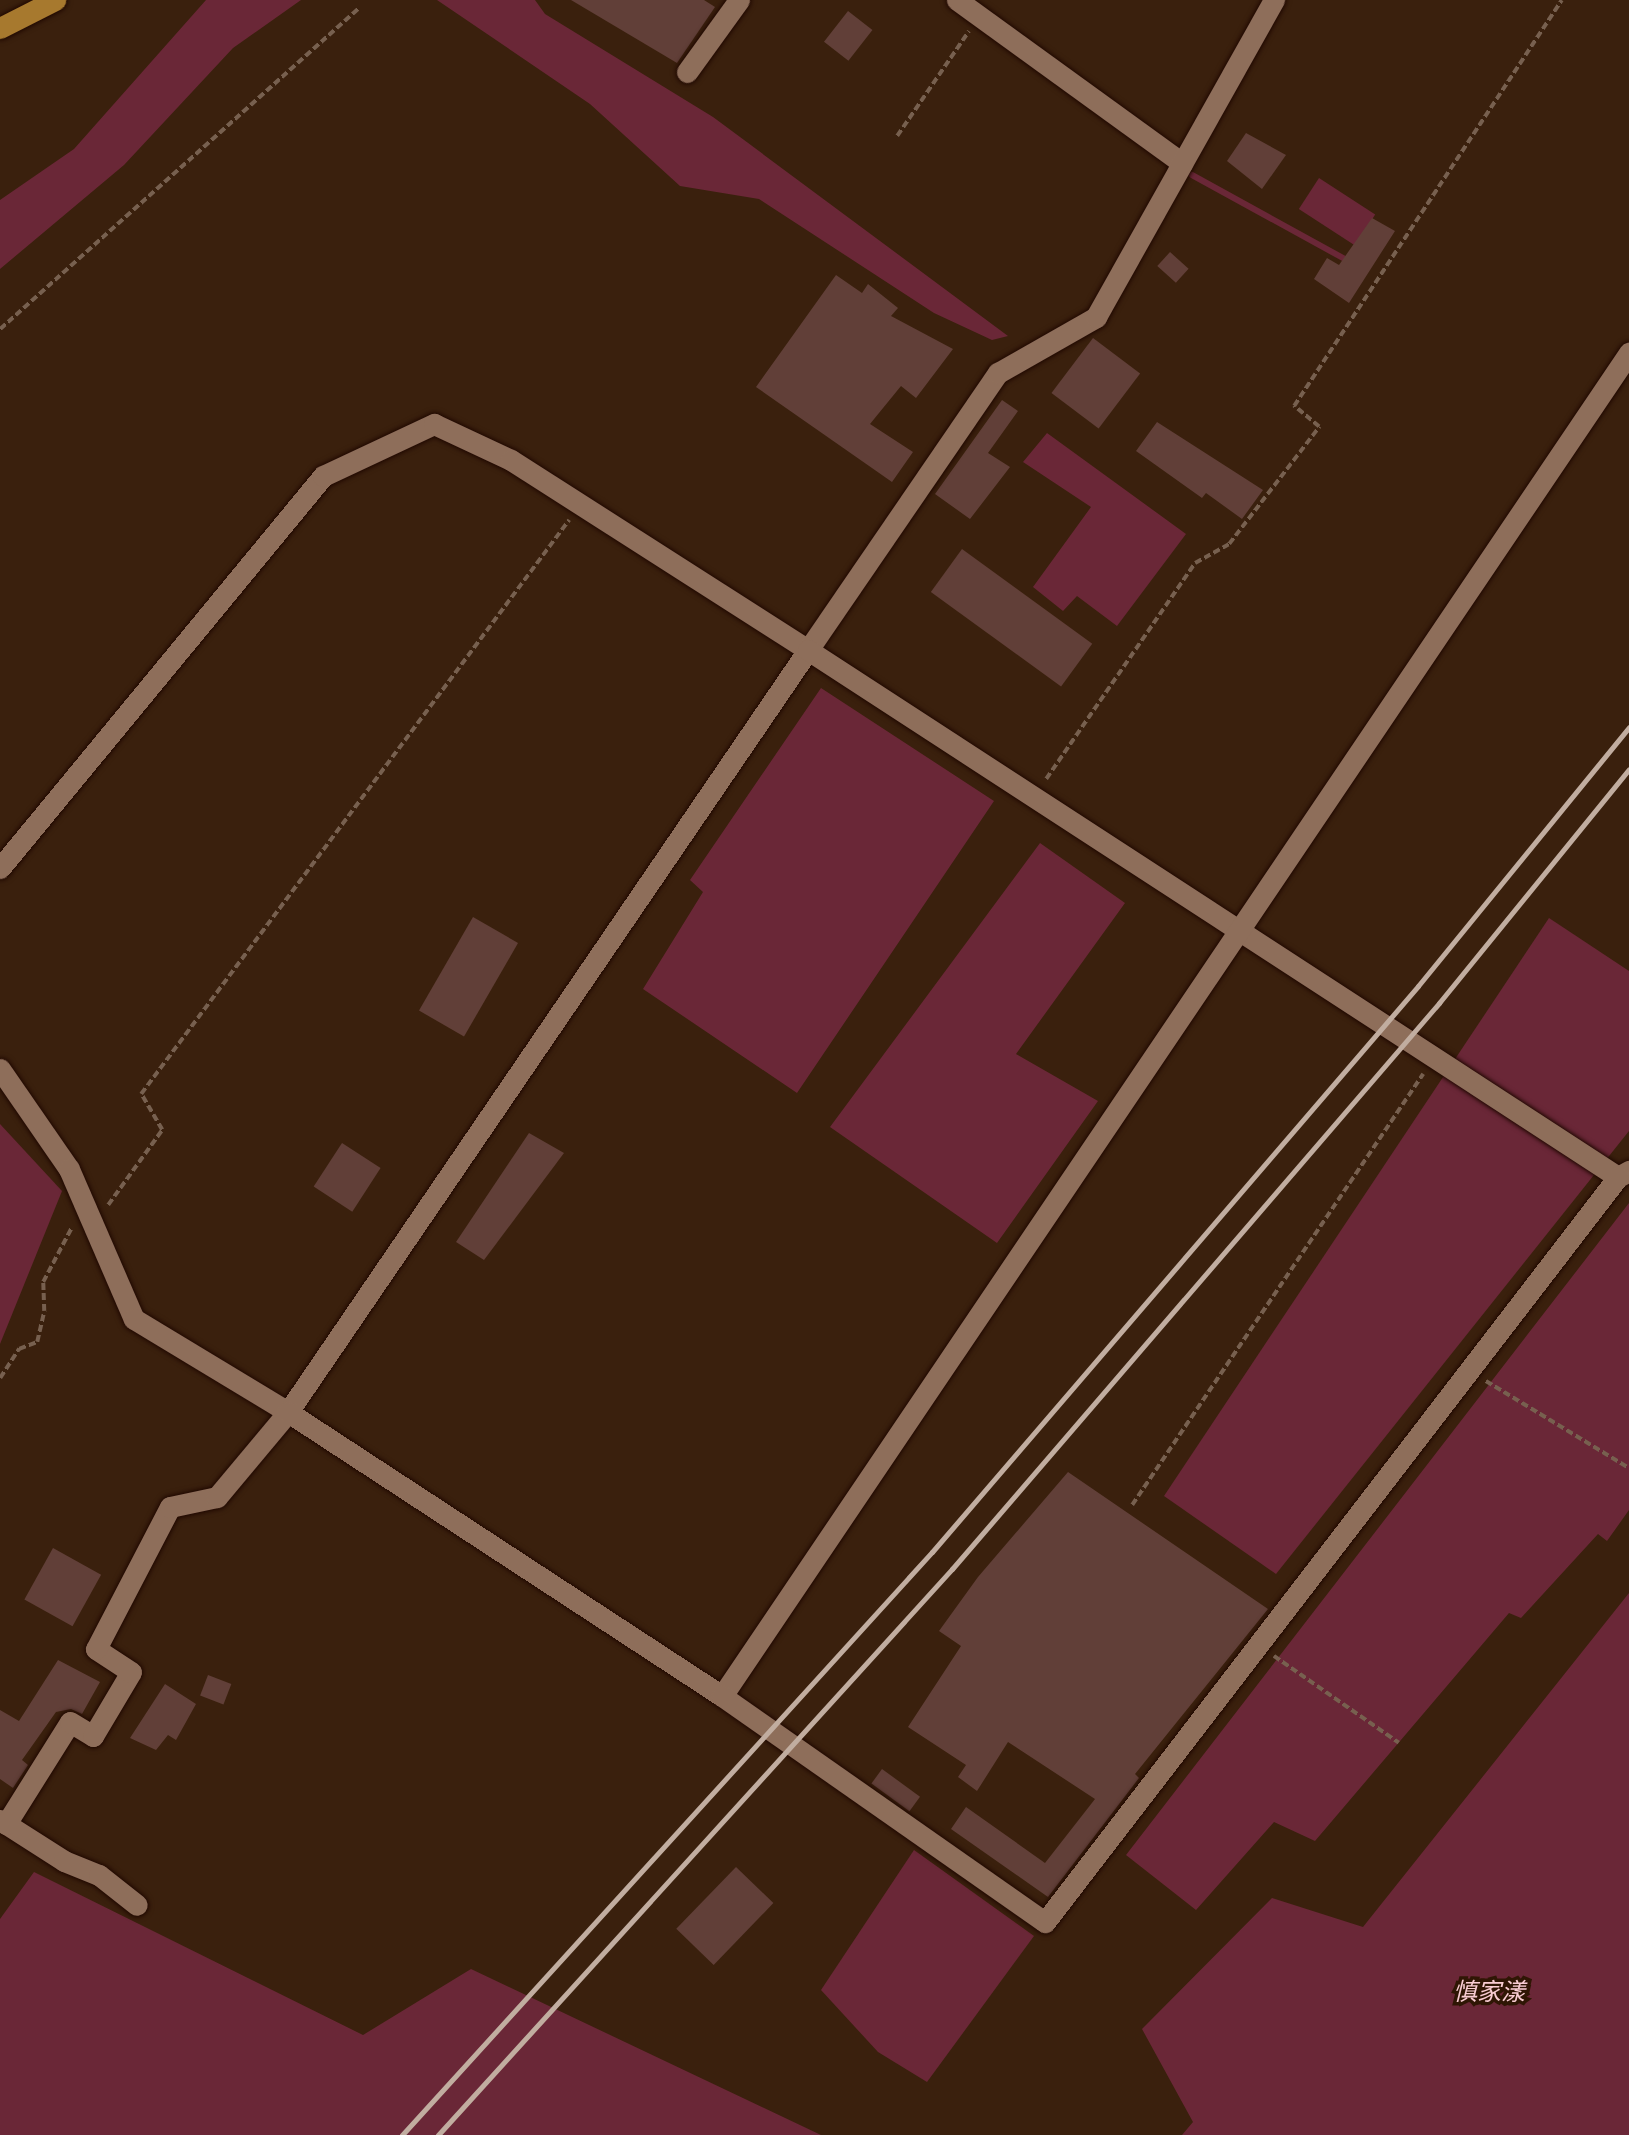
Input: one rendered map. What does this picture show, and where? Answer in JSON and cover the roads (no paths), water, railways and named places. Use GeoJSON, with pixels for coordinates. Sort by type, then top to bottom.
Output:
{"type":"FeatureCollection","features":[{"type":"Feature","properties":{"kind":"main road"},"geometry":{"type":"LineString","coordinates":[[0,28],[55,0]]}},
{"type":"Feature","properties":{"kind":"street"},"geometry":{"type":"LineString","coordinates":[[687,72],[739,0]]}},
{"type":"Feature","properties":{"kind":"street"},"geometry":{"type":"LineString","coordinates":[[957,0],[985,8],[1182,163]]}},
{"type":"Feature","properties":{"kind":"street"},"geometry":{"type":"LineString","coordinates":[[137,1905],[99,1875],[64,1861],[3,1822],[70,1722],[93,1737],[131,1672],[96,1649],[170,1507],[217,1497],[288,1412],[998,373],[1096,317],[1274,0]]}},
{"type":"Feature","properties":{"kind":"street"},"geometry":{"type":"LineString","coordinates":[[722,1696],[1629,353]]}},
{"type":"Feature","properties":{"kind":"street"},"geometry":{"type":"LineString","coordinates":[[0,868],[323,476],[434,424],[511,460],[581,504],[1434,1058],[1624,1174],[1045,1922],[722,1696],[288,1412],[134,1320],[69,1169],[0,1069]]}},
{"type":"Feature","properties":{"kind":"water"},"geometry":{"type":"Polygon","coordinates":[[[206,0],[301,0],[233,48],[124,165],[0,269],[0,200],[74,149],[206,0]]]}},
{"type":"Feature","properties":{"kind":"water"},"geometry":{"type":"Polygon","coordinates":[[[437,0],[535,0],[545,14],[713,117],[1008,336],[992,340],[934,313],[759,199],[680,186],[590,104],[437,0]]]}},
{"type":"Feature","properties":{"kind":"water"},"geometry":{"type":"Polygon","coordinates":[[[1319,178],[1375,214],[1355,246],[1299,209],[1319,178]]]}},
{"type":"Feature","properties":{"kind":"water"},"geometry":{"type":"Polygon","coordinates":[[[1047,433],[1186,534],[1117,626],[1077,596],[1063,611],[1033,587],[1091,507],[1023,462],[1047,433]]]}},
{"type":"Feature","properties":{"kind":"water"},"geometry":{"type":"Polygon","coordinates":[[[821,688],[994,801],[797,1093],[643,989],[703,892],[690,880],[821,688]]]}},
{"type":"Feature","properties":{"kind":"water"},"geometry":{"type":"Polygon","coordinates":[[[1040,843],[1125,903],[1016,1054],[1098,1101],[997,1243],[830,1127],[1040,843]]]}},
{"type":"Feature","properties":{"kind":"water"},"geometry":{"type":"Polygon","coordinates":[[[1549,918],[1629,971],[1629,1131],[1276,1574],[1164,1496],[1549,918]]]}},
{"type":"Feature","properties":{"kind":"water"},"geometry":{"type":"Polygon","coordinates":[[[0,1124],[62,1191],[0,1344],[0,1124]]]}},
{"type":"Feature","properties":{"kind":"water"},"geometry":{"type":"Polygon","coordinates":[[[1629,1203],[1629,1510],[1607,1541],[1598,1534],[1521,1618],[1509,1613],[1315,1841],[1274,1822],[1196,1910],[1126,1855],[1629,1203]]]}},
{"type":"Feature","properties":{"kind":"water","name":"慎家漾"},"geometry":{"type":"Polygon","coordinates":[[[1629,1593],[1629,2135],[1182,2135],[1193,2122],[1142,2029],[1272,1898],[1363,1927],[1629,1593]]]}},
{"type":"Feature","properties":{"kind":"water"},"geometry":{"type":"Polygon","coordinates":[[[914,1850],[1034,1936],[927,2082],[878,2052],[821,1990],[914,1850]]]}},
{"type":"Feature","properties":{"kind":"water"},"geometry":{"type":"Polygon","coordinates":[[[34,1872],[363,2035],[471,1969],[821,2135],[0,2135],[0,1919],[34,1872]]]}},
{"type":"Feature","properties":{"kind":"waterway"},"geometry":{"type":"LineString","coordinates":[[1192,175],[1350,262]]}},
{"type":"Feature","properties":{"kind":"railway"},"geometry":{"type":"LineString","coordinates":[[402,2135],[932,1552],[1418,986],[1629,727]]}},
{"type":"Feature","properties":{"kind":"railway"},"geometry":{"type":"LineString","coordinates":[[438,2135],[952,1569],[1439,1003],[1629,769]]}}]}
